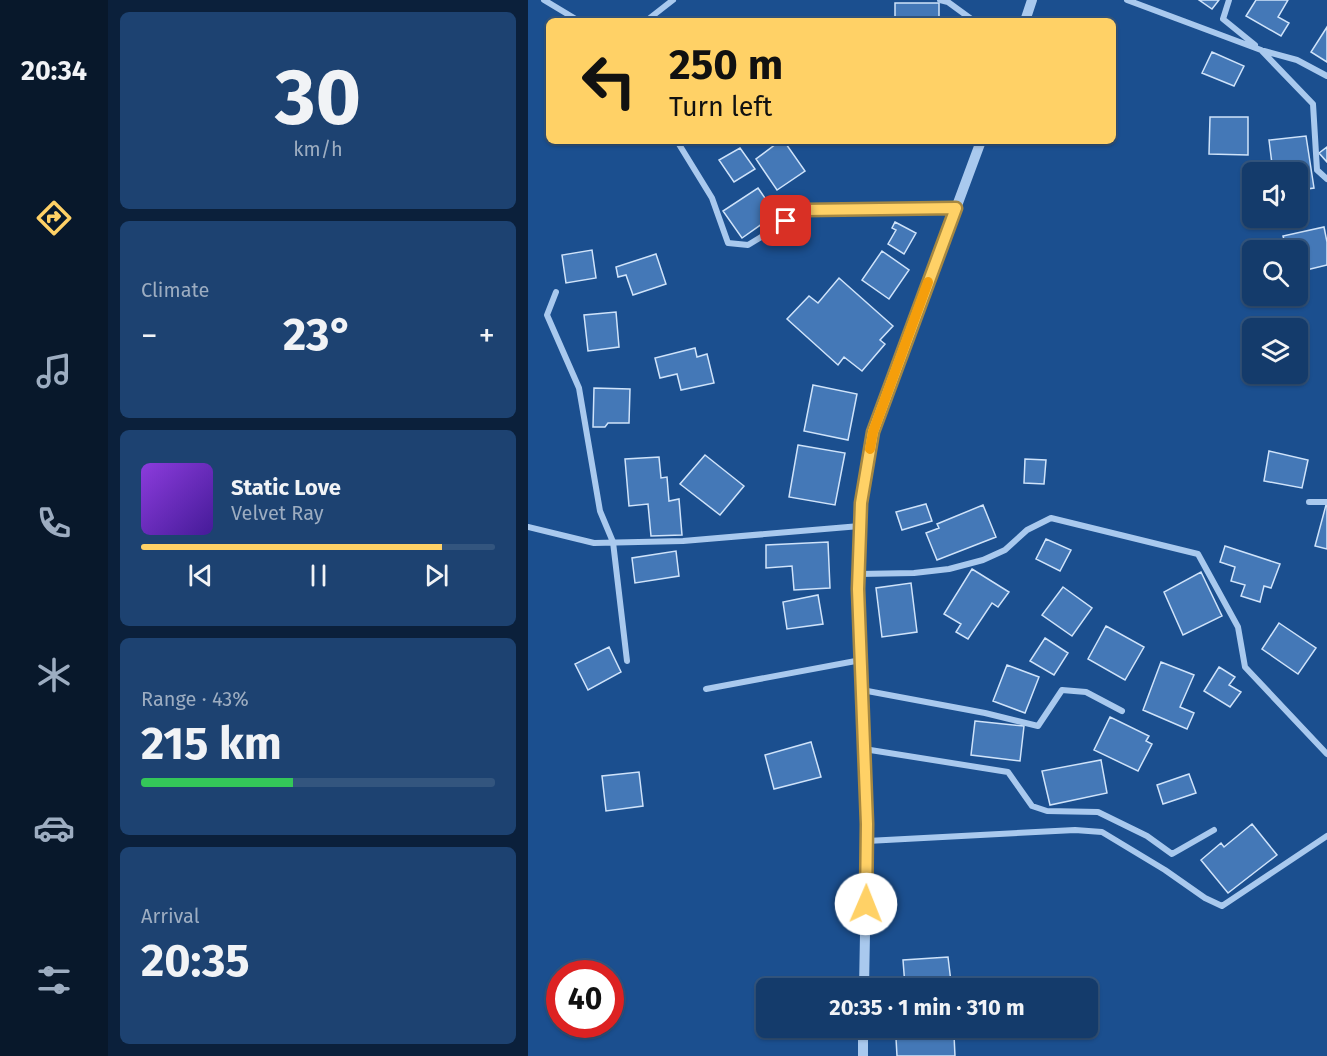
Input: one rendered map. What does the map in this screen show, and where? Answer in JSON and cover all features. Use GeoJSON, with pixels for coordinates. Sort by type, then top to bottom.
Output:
{"type":"FeatureCollection","features":[{"type":"Feature","properties":{"kind":"street"},"geometry":{"type":"LineString","coordinates":[[544,0],[574,18]]}},
{"type":"Feature","properties":{"kind":"street"},"geometry":{"type":"LineString","coordinates":[[650,18],[674,0]]}},
{"type":"Feature","properties":{"kind":"street"},"geometry":{"type":"LineString","coordinates":[[940,0],[948,2],[970,18]]}},
{"type":"Feature","properties":{"kind":"street"},"geometry":{"type":"LineString","coordinates":[[1026,18],[1032,0]]}},
{"type":"Feature","properties":{"kind":"street"},"geometry":{"type":"LineString","coordinates":[[1127,0],[1261,50],[1297,60],[1327,76]]}},
{"type":"Feature","properties":{"kind":"street"},"geometry":{"type":"LineString","coordinates":[[1229,0],[1223,19],[1261,50],[1312,104],[1317,170],[1327,179]]}},
{"type":"Feature","properties":{"kind":"street"},"geometry":{"type":"LineString","coordinates":[[678,144],[712,198],[728,243],[748,245],[805,210],[956,208]]}},
{"type":"Feature","properties":{"kind":"street"},"geometry":{"type":"LineString","coordinates":[[864,978],[867,841],[859,574],[861,503],[873,432],[980,144]]}},
{"type":"Feature","properties":{"kind":"street"},"geometry":{"type":"LineString","coordinates":[[556,292],[547,315],[579,388],[600,511],[613,542],[627,661]]}},
{"type":"Feature","properties":{"kind":"street"},"geometry":{"type":"LineString","coordinates":[[1309,502],[1327,502]]}},
{"type":"Feature","properties":{"kind":"street"},"geometry":{"type":"LineString","coordinates":[[859,574],[914,573],[949,569],[983,560],[1005,550],[1026,530],[1051,518],[1198,554],[1238,627],[1245,667],[1327,754]]}},
{"type":"Feature","properties":{"kind":"street"},"geometry":{"type":"LineString","coordinates":[[528,527],[594,543],[684,541],[860,526]]}},
{"type":"Feature","properties":{"kind":"street"},"geometry":{"type":"LineString","coordinates":[[706,689],[861,660]]}},
{"type":"Feature","properties":{"kind":"street"},"geometry":{"type":"LineString","coordinates":[[862,690],[985,713],[1038,726],[1062,690],[1086,692],[1122,711]]}},
{"type":"Feature","properties":{"kind":"street"},"geometry":{"type":"LineString","coordinates":[[864,749],[1008,772],[1032,806],[1047,812],[1098,812],[1147,836],[1172,854],[1214,830]]}},
{"type":"Feature","properties":{"kind":"street"},"geometry":{"type":"LineString","coordinates":[[867,841],[1075,830],[1102,832],[1165,870],[1205,898],[1222,906],[1327,836]]}},
{"type":"Feature","properties":{"kind":"street"},"geometry":{"type":"LineString","coordinates":[[863,1038],[863,1056]]}},
{"type":"Feature","properties":{"kind":"building"},"geometry":{"type":"Polygon","coordinates":[[[1199,0],[1219,0],[1212,9],[1199,0]]]}},
{"type":"Feature","properties":{"kind":"building"},"geometry":{"type":"Polygon","coordinates":[[[1256,0],[1288,0],[1278,17],[1289,23],[1281,36],[1246,16],[1256,0]]]}},
{"type":"Feature","properties":{"kind":"building"},"geometry":{"type":"Polygon","coordinates":[[[895,3],[939,3],[939,18],[895,18],[895,3]]]}},
{"type":"Feature","properties":{"kind":"building"},"geometry":{"type":"Polygon","coordinates":[[[1327,27],[1327,62],[1311,52],[1327,27]]]}},
{"type":"Feature","properties":{"kind":"building"},"geometry":{"type":"Polygon","coordinates":[[[1212,52],[1244,66],[1234,86],[1202,73],[1212,52]]]}},
{"type":"Feature","properties":{"kind":"building"},"geometry":{"type":"Polygon","coordinates":[[[1210,117],[1248,117],[1248,155],[1209,154],[1210,117]]]}},
{"type":"Feature","properties":{"kind":"building"},"geometry":{"type":"Polygon","coordinates":[[[1306,136],[1314,188],[1308,189],[1308,162],[1272,162],[1269,140],[1306,136]]]}},
{"type":"Feature","properties":{"kind":"building"},"geometry":{"type":"Polygon","coordinates":[[[776,144],[786,144],[805,171],[777,190],[756,159],[776,144]]]}},
{"type":"Feature","properties":{"kind":"building"},"geometry":{"type":"Polygon","coordinates":[[[1327,147],[1327,162],[1319,153],[1327,147]]]}},
{"type":"Feature","properties":{"kind":"building"},"geometry":{"type":"Polygon","coordinates":[[[740,148],[755,169],[734,182],[719,160],[740,148]]]}},
{"type":"Feature","properties":{"kind":"building"},"geometry":{"type":"Polygon","coordinates":[[[758,188],[776,214],[742,238],[723,211],[758,188]]]}},
{"type":"Feature","properties":{"kind":"building"},"geometry":{"type":"Polygon","coordinates":[[[895,222],[916,233],[904,254],[888,244],[896,230],[892,228],[895,222]]]}},
{"type":"Feature","properties":{"kind":"building"},"geometry":{"type":"Polygon","coordinates":[[[1324,227],[1327,242],[1327,265],[1308,270],[1308,240],[1284,240],[1283,236],[1324,227]]]}},
{"type":"Feature","properties":{"kind":"building"},"geometry":{"type":"Polygon","coordinates":[[[592,250],[596,278],[566,283],[562,255],[592,250]]]}},
{"type":"Feature","properties":{"kind":"building"},"geometry":{"type":"Polygon","coordinates":[[[882,251],[909,270],[889,299],[862,280],[882,251]]]}},
{"type":"Feature","properties":{"kind":"building"},"geometry":{"type":"Polygon","coordinates":[[[656,254],[666,284],[633,295],[626,275],[618,277],[616,267],[656,254]]]}},
{"type":"Feature","properties":{"kind":"building"},"geometry":{"type":"Polygon","coordinates":[[[839,278],[893,326],[880,340],[885,344],[862,371],[844,357],[838,365],[787,319],[809,296],[818,303],[839,278]]]}},
{"type":"Feature","properties":{"kind":"building"},"geometry":{"type":"Polygon","coordinates":[[[616,312],[619,347],[588,351],[584,315],[616,312]]]}},
{"type":"Feature","properties":{"kind":"building"},"geometry":{"type":"Polygon","coordinates":[[[695,348],[697,357],[707,354],[714,383],[681,390],[677,374],[660,378],[655,358],[695,348]]]}},
{"type":"Feature","properties":{"kind":"building"},"geometry":{"type":"Polygon","coordinates":[[[813,385],[857,394],[848,440],[804,431],[813,385]]]}},
{"type":"Feature","properties":{"kind":"building"},"geometry":{"type":"Polygon","coordinates":[[[594,388],[630,389],[629,423],[608,423],[605,427],[593,427],[594,388]]]}},
{"type":"Feature","properties":{"kind":"building"},"geometry":{"type":"Polygon","coordinates":[[[798,445],[845,453],[835,505],[789,497],[798,445]]]}},
{"type":"Feature","properties":{"kind":"building"},"geometry":{"type":"Polygon","coordinates":[[[1269,451],[1308,460],[1302,488],[1264,481],[1269,451]]]}},
{"type":"Feature","properties":{"kind":"building"},"geometry":{"type":"Polygon","coordinates":[[[705,455],[744,486],[720,515],[680,484],[705,455]]]}},
{"type":"Feature","properties":{"kind":"building"},"geometry":{"type":"Polygon","coordinates":[[[659,457],[661,478],[667,477],[669,501],[679,499],[682,535],[651,536],[648,504],[629,506],[625,459],[659,457]]]}},
{"type":"Feature","properties":{"kind":"building"},"geometry":{"type":"Polygon","coordinates":[[[1025,459],[1046,460],[1044,484],[1024,483],[1025,459]]]}},
{"type":"Feature","properties":{"kind":"building"},"geometry":{"type":"Polygon","coordinates":[[[926,504],[932,521],[902,530],[896,512],[926,504]]]}},
{"type":"Feature","properties":{"kind":"building"},"geometry":{"type":"Polygon","coordinates":[[[983,505],[996,537],[937,560],[926,533],[939,528],[937,524],[983,505]]]}},
{"type":"Feature","properties":{"kind":"building"},"geometry":{"type":"Polygon","coordinates":[[[1327,506],[1327,549],[1315,546],[1327,506]]]}},
{"type":"Feature","properties":{"kind":"building"},"geometry":{"type":"Polygon","coordinates":[[[1046,539],[1071,550],[1060,571],[1036,559],[1046,539]]]}},
{"type":"Feature","properties":{"kind":"building"},"geometry":{"type":"Polygon","coordinates":[[[828,542],[830,588],[794,590],[792,566],[766,568],[766,545],[828,542]]]}},
{"type":"Feature","properties":{"kind":"building"},"geometry":{"type":"Polygon","coordinates":[[[1225,546],[1280,564],[1271,588],[1264,586],[1260,602],[1241,596],[1245,585],[1231,581],[1235,567],[1220,562],[1225,546]]]}},
{"type":"Feature","properties":{"kind":"building"},"geometry":{"type":"Polygon","coordinates":[[[676,551],[679,576],[635,583],[632,558],[676,551]]]}},
{"type":"Feature","properties":{"kind":"building"},"geometry":{"type":"Polygon","coordinates":[[[972,569],[1009,592],[998,607],[992,603],[968,639],[956,632],[961,624],[944,614],[972,569]]]}},
{"type":"Feature","properties":{"kind":"building"},"geometry":{"type":"Polygon","coordinates":[[[1201,572],[1222,616],[1183,635],[1164,592],[1201,572]]]}},
{"type":"Feature","properties":{"kind":"building"},"geometry":{"type":"Polygon","coordinates":[[[911,583],[917,632],[882,637],[876,588],[911,583]]]}},
{"type":"Feature","properties":{"kind":"building"},"geometry":{"type":"Polygon","coordinates":[[[1063,587],[1092,608],[1072,636],[1042,615],[1063,587]]]}},
{"type":"Feature","properties":{"kind":"building"},"geometry":{"type":"Polygon","coordinates":[[[818,595],[823,624],[787,629],[783,602],[818,595]]]}},
{"type":"Feature","properties":{"kind":"building"},"geometry":{"type":"Polygon","coordinates":[[[1279,623],[1316,648],[1298,674],[1262,649],[1279,623]]]}},
{"type":"Feature","properties":{"kind":"building"},"geometry":{"type":"Polygon","coordinates":[[[1106,626],[1144,647],[1125,680],[1088,659],[1106,626]]]}},
{"type":"Feature","properties":{"kind":"building"},"geometry":{"type":"Polygon","coordinates":[[[1045,638],[1068,653],[1054,675],[1030,661],[1045,638]]]}},
{"type":"Feature","properties":{"kind":"building"},"geometry":{"type":"Polygon","coordinates":[[[609,647],[621,672],[588,690],[575,664],[609,647]]]}},
{"type":"Feature","properties":{"kind":"building"},"geometry":{"type":"Polygon","coordinates":[[[1161,662],[1194,675],[1180,707],[1194,713],[1187,729],[1143,710],[1161,662]]]}},
{"type":"Feature","properties":{"kind":"building"},"geometry":{"type":"Polygon","coordinates":[[[1007,665],[1039,677],[1025,713],[993,701],[1007,665]]]}},
{"type":"Feature","properties":{"kind":"building"},"geometry":{"type":"Polygon","coordinates":[[[1219,667],[1235,677],[1229,685],[1241,692],[1230,707],[1204,691],[1219,667]]]}},
{"type":"Feature","properties":{"kind":"building"},"geometry":{"type":"Polygon","coordinates":[[[1110,717],[1149,736],[1146,741],[1152,744],[1138,771],[1094,750],[1110,717]]]}},
{"type":"Feature","properties":{"kind":"building"},"geometry":{"type":"Polygon","coordinates":[[[975,721],[1024,726],[1020,761],[971,755],[975,721]]]}},
{"type":"Feature","properties":{"kind":"building"},"geometry":{"type":"Polygon","coordinates":[[[811,742],[821,777],[774,789],[765,755],[811,742]]]}},
{"type":"Feature","properties":{"kind":"building"},"geometry":{"type":"Polygon","coordinates":[[[1101,760],[1107,793],[1050,805],[1042,771],[1101,760]]]}},
{"type":"Feature","properties":{"kind":"building"},"geometry":{"type":"Polygon","coordinates":[[[639,772],[643,806],[606,811],[602,776],[639,772]]]}},
{"type":"Feature","properties":{"kind":"building"},"geometry":{"type":"Polygon","coordinates":[[[1189,774],[1196,793],[1163,804],[1157,785],[1189,774]]]}},
{"type":"Feature","properties":{"kind":"building"},"geometry":{"type":"Polygon","coordinates":[[[1252,824],[1277,855],[1228,893],[1201,860],[1221,843],[1224,847],[1252,824]]]}},
{"type":"Feature","properties":{"kind":"building"},"geometry":{"type":"Polygon","coordinates":[[[948,957],[951,978],[904,978],[903,960],[948,957]]]}},
{"type":"Feature","properties":{"kind":"building"},"geometry":{"type":"Polygon","coordinates":[[[896,1038],[954,1038],[955,1056],[897,1056],[896,1038]]]}},
{"type":"Feature","properties":{"kind":"slow traffic"},"geometry":{"type":"LineString","coordinates":[[870,449],[873,432],[928,282]]}},
{"type":"Feature","properties":{"kind":"route"},"geometry":{"type":"LineString","coordinates":[[786,221],[805,210],[956,208],[873,432],[861,503],[858,589],[867,824],[866,904]]}}]}
